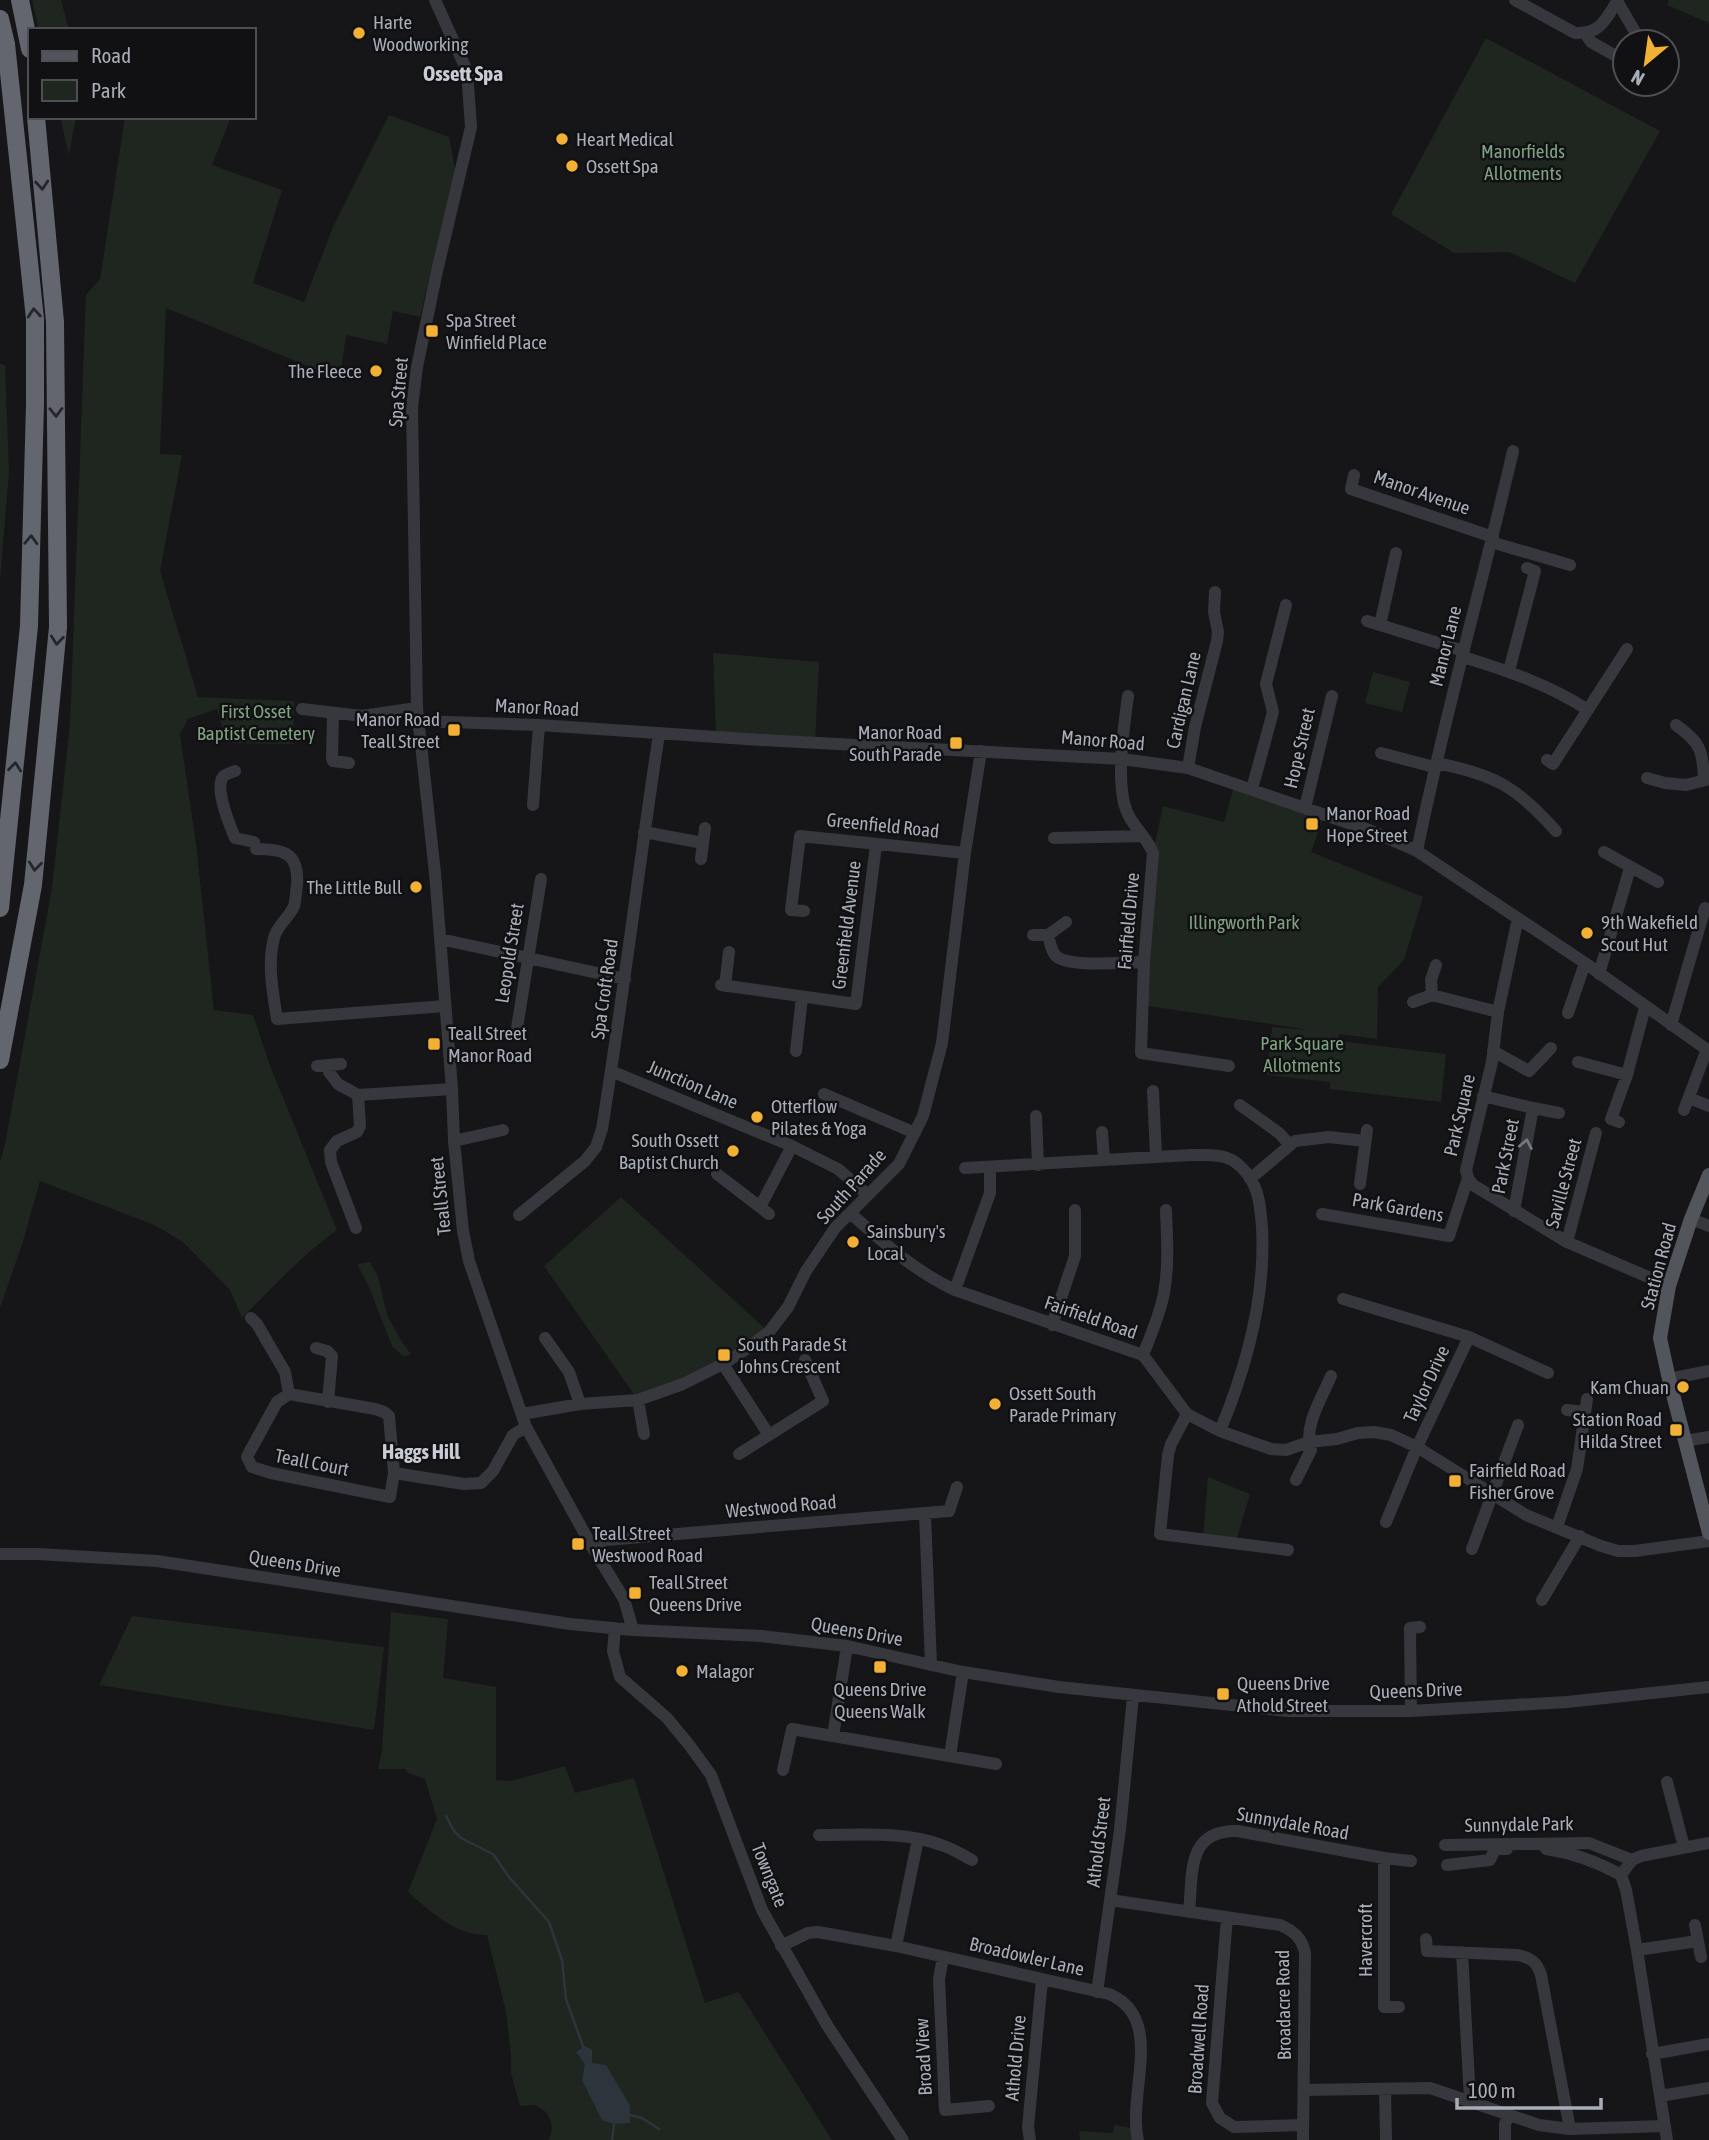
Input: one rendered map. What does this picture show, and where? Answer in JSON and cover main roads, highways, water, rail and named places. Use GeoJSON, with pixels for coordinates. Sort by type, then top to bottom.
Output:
{"type":"FeatureCollection","features":[{"type":"Feature","properties":{"kind":"highway"},"geometry":{"type":"LineString","coordinates":[[20,0],[28,39]]}},
{"type":"Feature","properties":{"kind":"highway"},"geometry":{"type":"LineString","coordinates":[[0,19],[6,44],[35,318],[35,404],[29,626],[0,908]]}},
{"type":"Feature","properties":{"kind":"highway"},"geometry":{"type":"LineString","coordinates":[[0,1060],[33,885],[58,627],[55,322],[36,119]]}},
{"type":"Feature","properties":{"kind":"main road","name":"Station Road"},"geometry":{"type":"LineString","coordinates":[[1709,1175],[1669,1286],[1660,1338],[1668,1379],[1706,1509],[1709,1532]]}},
{"type":"Feature","properties":{"kind":"waterway"},"geometry":{"type":"LineString","coordinates":[[446,1816],[461,1838],[493,1854],[509,1877],[549,1922],[562,1960],[566,1999],[584,2049]]}},
{"type":"Feature","properties":{"kind":"waterway"},"geometry":{"type":"LineString","coordinates":[[630,2115],[642,2118],[659,2129]]}},
{"type":"Feature","properties":{"kind":"waterway"},"geometry":{"type":"LineString","coordinates":[[612,2140],[614,2124]]}},
{"type":"Feature","properties":{"kind":"place","name":"Harte Woodworking"},"geometry":{"type":"Point","coordinates":[359,33]}},
{"type":"Feature","properties":{"kind":"place","name":"Heart Medical"},"geometry":{"type":"Point","coordinates":[562,139]}},
{"type":"Feature","properties":{"kind":"place","name":"Ossett Spa"},"geometry":{"type":"Point","coordinates":[572,166]}},
{"type":"Feature","properties":{"kind":"place","name":"Spa Street Winfield Place"},"geometry":{"type":"Point","coordinates":[432,331]}},
{"type":"Feature","properties":{"kind":"place","name":"The Fleece"},"geometry":{"type":"Point","coordinates":[376,371]}},
{"type":"Feature","properties":{"kind":"place","name":"Manor Road Teall Street"},"geometry":{"type":"Point","coordinates":[454,730]}},
{"type":"Feature","properties":{"kind":"place","name":"Manor Road South Parade"},"geometry":{"type":"Point","coordinates":[956,743]}},
{"type":"Feature","properties":{"kind":"place","name":"Manor Road Hope Street"},"geometry":{"type":"Point","coordinates":[1312,824]}},
{"type":"Feature","properties":{"kind":"place","name":"The Little Bull"},"geometry":{"type":"Point","coordinates":[416,887]}},
{"type":"Feature","properties":{"kind":"place","name":"9th Wakefield Scout Hut"},"geometry":{"type":"Point","coordinates":[1587,933]}},
{"type":"Feature","properties":{"kind":"place","name":"Teall Street Manor Road"},"geometry":{"type":"Point","coordinates":[434,1044]}},
{"type":"Feature","properties":{"kind":"place","name":"Otterflow Pilates & Yoga"},"geometry":{"type":"Point","coordinates":[757,1117]}},
{"type":"Feature","properties":{"kind":"place","name":"South Ossett Baptist Church"},"geometry":{"type":"Point","coordinates":[733,1151]}},
{"type":"Feature","properties":{"kind":"place","name":"Sainsbury's Local"},"geometry":{"type":"Point","coordinates":[853,1242]}},
{"type":"Feature","properties":{"kind":"place","name":"South Parade St Johns Crescent"},"geometry":{"type":"Point","coordinates":[724,1355]}},
{"type":"Feature","properties":{"kind":"place","name":"Kam Chuan"},"geometry":{"type":"Point","coordinates":[1683,1387]}},
{"type":"Feature","properties":{"kind":"place","name":"Ossett South Parade Primary"},"geometry":{"type":"Point","coordinates":[995,1404]}},
{"type":"Feature","properties":{"kind":"place","name":"Station Road Hilda Street"},"geometry":{"type":"Point","coordinates":[1676,1430]}},
{"type":"Feature","properties":{"kind":"place","name":"Fairfield Road Fisher Grove"},"geometry":{"type":"Point","coordinates":[1455,1481]}},
{"type":"Feature","properties":{"kind":"place","name":"Teall Street Westwood Road"},"geometry":{"type":"Point","coordinates":[578,1544]}},
{"type":"Feature","properties":{"kind":"place","name":"Teall Street Queens Drive"},"geometry":{"type":"Point","coordinates":[635,1593]}},
{"type":"Feature","properties":{"kind":"place","name":"Queens Drive Queens Walk"},"geometry":{"type":"Point","coordinates":[880,1667]}},
{"type":"Feature","properties":{"kind":"place","name":"Malagor"},"geometry":{"type":"Point","coordinates":[682,1671]}},
{"type":"Feature","properties":{"kind":"place","name":"Queens Drive Athold Street"},"geometry":{"type":"Point","coordinates":[1223,1694]}},
{"type":"Feature","properties":{"kind":"district","name":"Ossett Spa"},"geometry":{"type":"Point","coordinates":[463,73]}},
{"type":"Feature","properties":{"kind":"district","name":"Haggs Hill"},"geometry":{"type":"Point","coordinates":[421,1451]}},
{"type":"Feature","properties":{"kind":"park label","name":"Manorfields Allotments"},"geometry":{"type":"Point","coordinates":[1523,162]}},
{"type":"Feature","properties":{"kind":"park label","name":"First Osset Baptist Cemetery"},"geometry":{"type":"Point","coordinates":[256,722]}},
{"type":"Feature","properties":{"kind":"park label","name":"Illingworth Park"},"geometry":{"type":"Point","coordinates":[1244,922]}},
{"type":"Feature","properties":{"kind":"park label","name":"Park Square Allotments"},"geometry":{"type":"Point","coordinates":[1302,1054]}}]}
